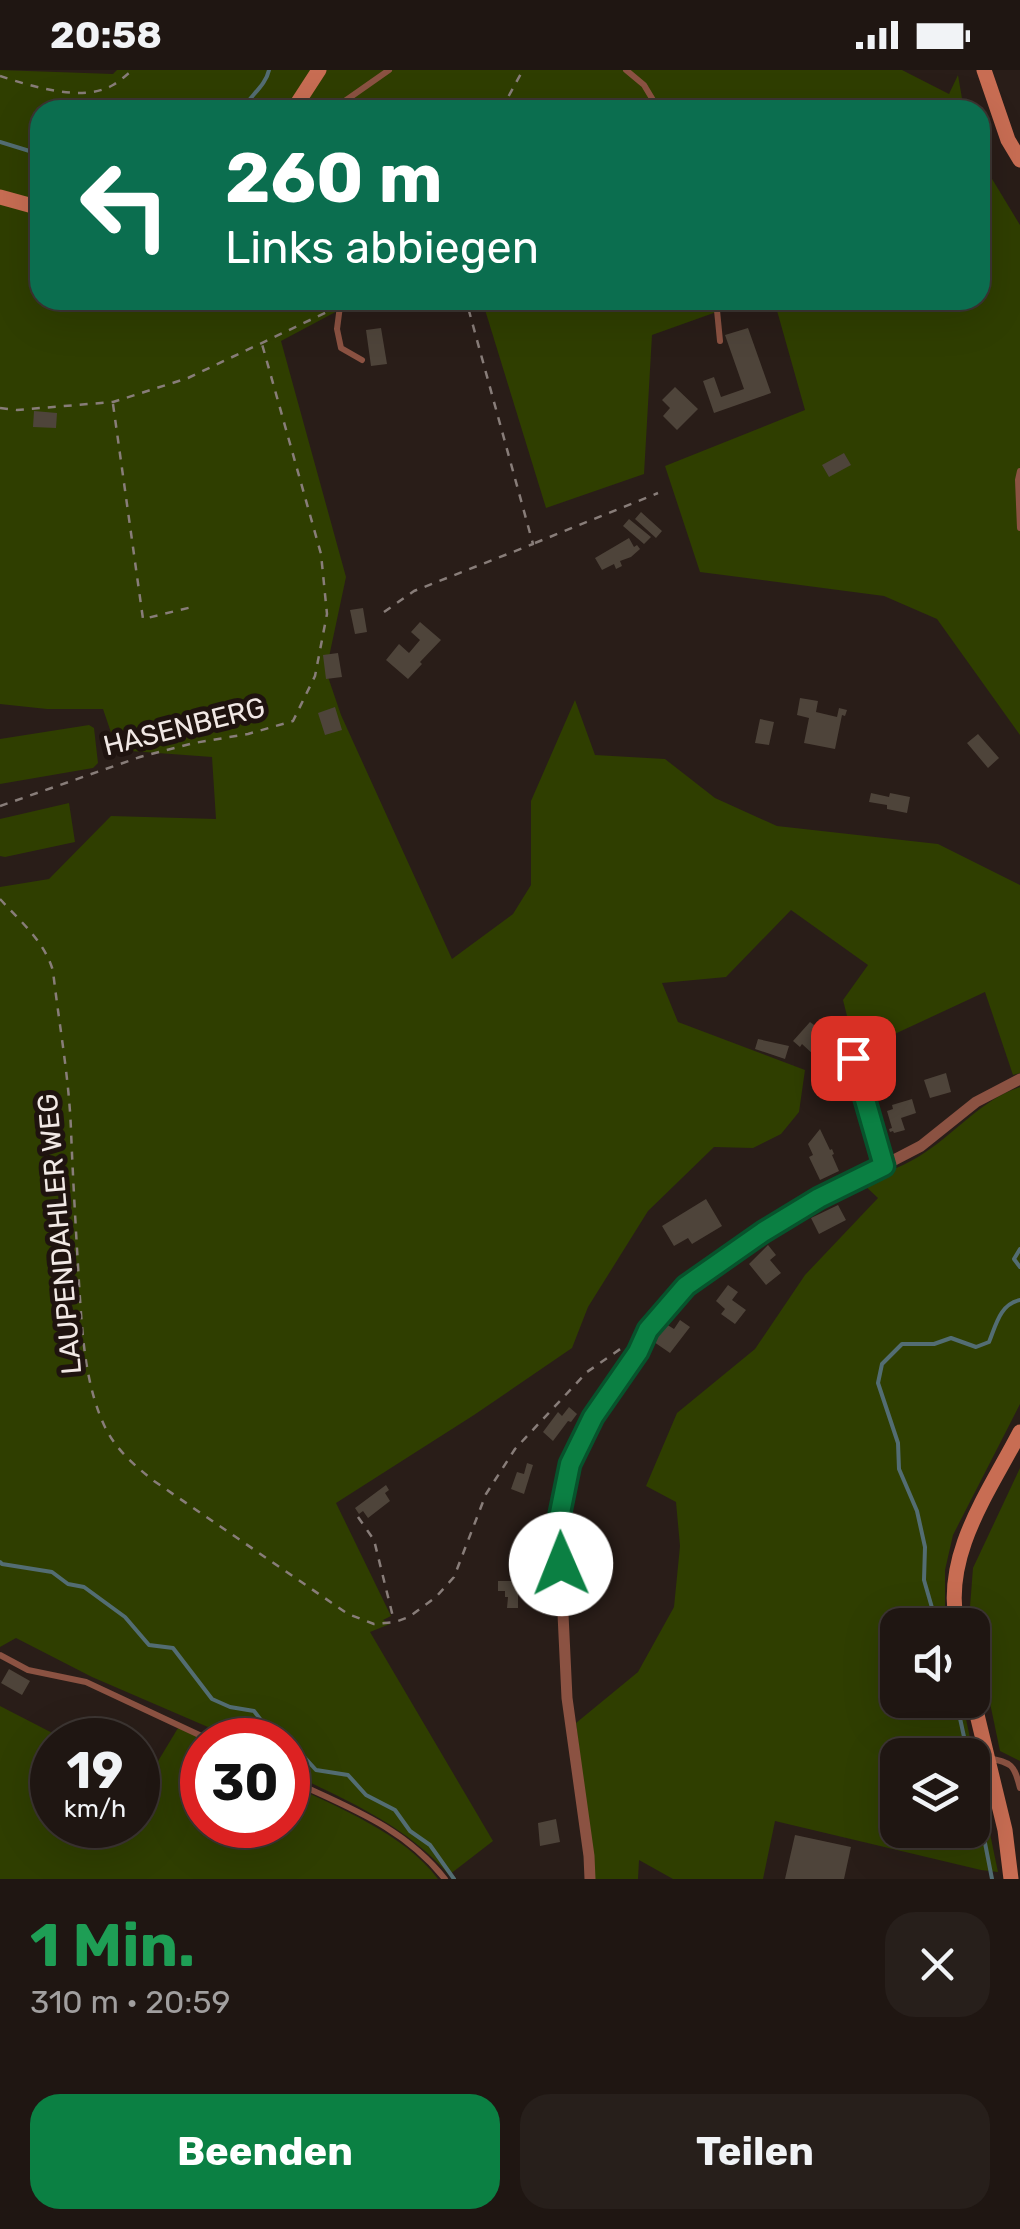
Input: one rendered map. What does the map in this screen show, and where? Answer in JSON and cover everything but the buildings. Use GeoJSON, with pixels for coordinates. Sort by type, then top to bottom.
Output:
{"type":"FeatureCollection","features":[{"type":"Feature","properties":{"kind":"main road"},"geometry":{"type":"LineString","coordinates":[[300,100],[319,70]]}},
{"type":"Feature","properties":{"kind":"main road"},"geometry":{"type":"LineString","coordinates":[[984,70],[1008,140],[1020,160]]}},
{"type":"Feature","properties":{"kind":"main road"},"geometry":{"type":"LineString","coordinates":[[0,197],[30,205]]}},
{"type":"Feature","properties":{"kind":"main road"},"geometry":{"type":"LineString","coordinates":[[956,1608],[954,1586],[958,1558],[1020,1432]]}},
{"type":"Feature","properties":{"kind":"main road"},"geometry":{"type":"LineString","coordinates":[[990,1772],[1006,1830],[1011,1879]]}},
{"type":"Feature","properties":{"kind":"street"},"geometry":{"type":"LineString","coordinates":[[590,1879],[567,1698],[559,1530],[566,1480],[602,1402],[638,1352],[648,1330],[686,1286],[763,1232],[819,1198],[921,1146],[976,1102],[1020,1079]]}},
{"type":"Feature","properties":{"kind":"lane"},"geometry":{"type":"LineString","coordinates":[[346,100],[389,70]]}},
{"type":"Feature","properties":{"kind":"lane"},"geometry":{"type":"LineString","coordinates":[[626,70],[644,85],[653,100]]}},
{"type":"Feature","properties":{"kind":"lane"},"geometry":{"type":"LineString","coordinates":[[339,310],[337,329],[341,348],[362,360]]}},
{"type":"Feature","properties":{"kind":"lane"},"geometry":{"type":"LineString","coordinates":[[717,310],[720,342]]}},
{"type":"Feature","properties":{"kind":"lane"},"geometry":{"type":"LineString","coordinates":[[1020,471],[1020,528]]}},
{"type":"Feature","properties":{"kind":"lane"},"geometry":{"type":"LineString","coordinates":[[853,1058],[884,1166]]}},
{"type":"Feature","properties":{"kind":"lane"},"geometry":{"type":"LineString","coordinates":[[0,1655],[28,1670],[86,1682],[180,1726]]}},
{"type":"Feature","properties":{"kind":"lane"},"geometry":{"type":"LineString","coordinates":[[990,1759],[1008,1762],[1015,1770],[1020,1788]]}},
{"type":"Feature","properties":{"kind":"lane"},"geometry":{"type":"LineString","coordinates":[[310,1789],[405,1838],[445,1879]]}},
{"type":"Feature","properties":{"kind":"path"},"geometry":{"type":"LineString","coordinates":[[0,76],[40,90],[86,92],[110,87],[132,70]]}},
{"type":"Feature","properties":{"kind":"path"},"geometry":{"type":"LineString","coordinates":[[506,100],[524,70]]}},
{"type":"Feature","properties":{"kind":"path"},"geometry":{"type":"LineString","coordinates":[[0,408],[112,402],[188,378],[332,310]]}},
{"type":"Feature","properties":{"kind":"path"},"geometry":{"type":"LineString","coordinates":[[469,310],[533,544]]}},
{"type":"Feature","properties":{"kind":"path","name":"HASENBERG"},"geometry":{"type":"LineString","coordinates":[[0,806],[140,756],[293,721],[314,676],[327,614],[321,554],[262,344]]}},
{"type":"Feature","properties":{"kind":"path"},"geometry":{"type":"LineString","coordinates":[[112,402],[143,620],[192,607]]}},
{"type":"Feature","properties":{"kind":"path"},"geometry":{"type":"LineString","coordinates":[[384,612],[414,590],[658,494]]}},
{"type":"Feature","properties":{"kind":"path","name":"LAUPENDAHLER WEG"},"geometry":{"type":"LineString","coordinates":[[0,899],[42,946],[53,972],[71,1128],[83,1334],[93,1391],[105,1426],[126,1457],[140,1469],[316,1593],[362,1621],[394,1622]]}},
{"type":"Feature","properties":{"kind":"path"},"geometry":{"type":"LineString","coordinates":[[358,1517],[374,1540],[394,1622],[422,1608],[454,1576],[486,1494],[531,1429],[587,1372],[648,1330]]}},
{"type":"Feature","properties":{"kind":"green space"},"geometry":{"type":"Polygon","coordinates":[[[0,70],[113,74],[117,70],[902,70],[949,94],[958,75],[962,100],[30,100],[30,310],[339,310],[281,341],[346,577],[326,671],[341,715],[452,959],[513,914],[531,885],[531,801],[575,700],[595,755],[665,759],[715,798],[777,826],[938,844],[1020,885],[1020,1073],[1013,1075],[985,992],[856,1052],[843,1000],[868,965],[791,910],[726,977],[662,983],[678,1022],[805,1070],[799,1112],[781,1134],[753,1148],[714,1147],[648,1211],[588,1307],[572,1348],[336,1503],[391,1616],[383,1620],[390,1624],[370,1632],[493,1841],[449,1875],[394,1828],[310,1783],[310,1718],[187,1718],[92,1677],[16,1638],[0,1647],[0,887],[49,879],[111,816],[216,819],[212,757],[117,750],[103,709],[0,704],[0,70]]]}},
{"type":"Feature","properties":{"kind":"green space"},"geometry":{"type":"Polygon","coordinates":[[[990,176],[1020,225],[1020,735],[937,619],[884,596],[700,572],[665,466],[805,410],[777,310],[990,310],[990,176]]]}},
{"type":"Feature","properties":{"kind":"green space"},"geometry":{"type":"Polygon","coordinates":[[[485,310],[722,310],[652,335],[644,474],[546,508],[485,310]]]}},
{"type":"Feature","properties":{"kind":"green space"},"geometry":{"type":"Polygon","coordinates":[[[89,725],[94,728],[98,763],[93,768],[0,784],[0,739],[89,725]]]}},
{"type":"Feature","properties":{"kind":"green space"},"geometry":{"type":"Polygon","coordinates":[[[69,803],[75,842],[0,856],[0,819],[69,803]]]}},
{"type":"Feature","properties":{"kind":"green space"},"geometry":{"type":"Polygon","coordinates":[[[1020,1087],[1020,1404],[953,1535],[945,1570],[945,1608],[880,1608],[880,1718],[966,1718],[970,1738],[880,1738],[880,1846],[775,1821],[763,1879],[673,1879],[639,1860],[638,1879],[595,1879],[576,1723],[638,1672],[674,1607],[680,1546],[676,1502],[646,1486],[677,1413],[755,1349],[805,1275],[878,1198],[862,1183],[920,1156],[983,1107],[1020,1087]]]}},
{"type":"Feature","properties":{"kind":"green space"},"geometry":{"type":"Polygon","coordinates":[[[1020,1468],[1020,1761],[1000,1751],[990,1703],[990,1608],[970,1608],[973,1568],[1020,1468]]]}},
{"type":"Feature","properties":{"kind":"green space"},"geometry":{"type":"Polygon","coordinates":[[[0,1706],[30,1721],[30,1848],[160,1848],[160,1758],[178,1728],[180,1848],[310,1848],[310,1794],[389,1835],[438,1879],[0,1879],[0,1706]]]}},
{"type":"Feature","properties":{"kind":"green space"},"geometry":{"type":"Polygon","coordinates":[[[990,1834],[998,1872],[889,1848],[990,1848],[990,1834]]]}},
{"type":"Feature","properties":{"kind":"waterway"},"geometry":{"type":"LineString","coordinates":[[250,100],[269,70]]}},
{"type":"Feature","properties":{"kind":"waterway"},"geometry":{"type":"LineString","coordinates":[[0,142],[30,151]]}},
{"type":"Feature","properties":{"kind":"waterway"},"geometry":{"type":"LineString","coordinates":[[1020,1249],[1014,1259],[1020,1267]]}},
{"type":"Feature","properties":{"kind":"waterway"},"geometry":{"type":"LineString","coordinates":[[932,1608],[924,1580],[925,1547],[917,1511],[899,1469],[898,1443],[878,1383],[882,1364],[902,1344],[934,1344],[951,1338],[976,1347],[989,1342],[1003,1311],[1020,1300]]}},
{"type":"Feature","properties":{"kind":"waterway"},"geometry":{"type":"LineString","coordinates":[[0,1562],[52,1572],[68,1584],[84,1587],[125,1617],[149,1645],[173,1648],[212,1699],[254,1711],[259,1718]]}},
{"type":"Feature","properties":{"kind":"waterway"},"geometry":{"type":"LineString","coordinates":[[960,1718],[964,1738]]}},
{"type":"Feature","properties":{"kind":"waterway"},"geometry":{"type":"LineString","coordinates":[[310,1763],[316,1770],[348,1775],[366,1795],[395,1810],[410,1831],[430,1845],[454,1879]]}},
{"type":"Feature","properties":{"kind":"waterway"},"geometry":{"type":"LineString","coordinates":[[986,1848],[992,1879]]}},
{"type":"Feature","properties":{"kind":"route"},"geometry":{"type":"LineString","coordinates":[[561,1564],[560,1513],[570,1464],[602,1402],[672,1300],[763,1232],[819,1198],[884,1166],[853,1058]]}}]}
